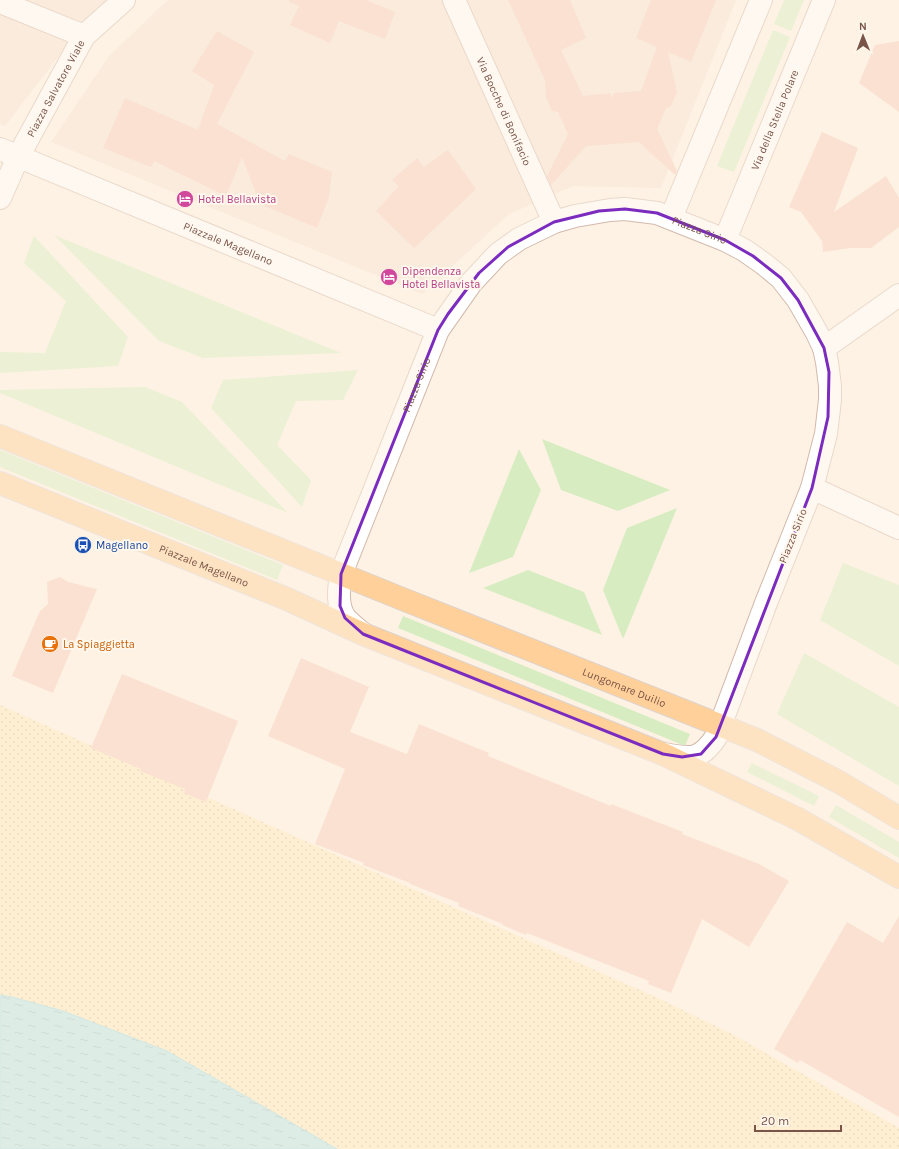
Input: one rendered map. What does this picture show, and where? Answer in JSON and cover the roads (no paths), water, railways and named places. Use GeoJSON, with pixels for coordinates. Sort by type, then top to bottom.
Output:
{"type":"FeatureCollection","features":[{"type":"Feature","properties":{"kind":"main road"},"geometry":{"type":"LineString","coordinates":[[0,436],[342,574]]}},
{"type":"Feature","properties":{"kind":"main road","name":"Piazzale Magellano"},"geometry":{"type":"LineString","coordinates":[[0,483],[287,599],[363,634]]}},
{"type":"Feature","properties":{"kind":"main road","name":"Lungomare Duilio"},"geometry":{"type":"LineString","coordinates":[[342,574],[757,740],[839,782],[899,818]]}},
{"type":"Feature","properties":{"kind":"main road"},"geometry":{"type":"LineString","coordinates":[[363,634],[663,754],[798,819],[899,878]]}},
{"type":"Feature","properties":{"kind":"street"},"geometry":{"type":"LineString","coordinates":[[84,36],[124,0]]}},
{"type":"Feature","properties":{"kind":"street","name":"Via Bocche di Bonifacio"},"geometry":{"type":"LineString","coordinates":[[454,0],[554,222]]}},
{"type":"Feature","properties":{"kind":"street"},"geometry":{"type":"LineString","coordinates":[[671,218],[761,0]]}},
{"type":"Feature","properties":{"kind":"street","name":"Via della Stella Polare"},"geometry":{"type":"LineString","coordinates":[[725,240],[824,0]]}},
{"type":"Feature","properties":{"kind":"street","name":"Piazza Salvatore Viale"},"geometry":{"type":"LineString","coordinates":[[0,2],[84,36],[9,153]]}},
{"type":"Feature","properties":{"kind":"street"},"geometry":{"type":"LineString","coordinates":[[0,198],[9,153]]}},
{"type":"Feature","properties":{"kind":"street","name":"Piazzale Magellano"},"geometry":{"type":"LineString","coordinates":[[9,153],[438,330]]}},
{"type":"Feature","properties":{"kind":"street","name":"Piazza Sirio"},"geometry":{"type":"LineString","coordinates":[[363,634],[345,618],[340,606],[338,590],[342,574],[438,330],[471,282],[494,257],[519,239],[554,222],[598,211],[625,209],[647,211],[671,218],[725,240],[753,256],[781,278],[805,310],[824,348],[829,372],[830,400],[826,434],[812,488],[766,603],[716,737],[711,745],[701,754],[693,757],[663,754]]}},
{"type":"Feature","properties":{"kind":"street"},"geometry":{"type":"LineString","coordinates":[[824,348],[899,294]]}},
{"type":"Feature","properties":{"kind":"street"},"geometry":{"type":"LineString","coordinates":[[812,488],[899,528]]}},
{"type":"Feature","properties":{"kind":"water"},"geometry":{"type":"Polygon","coordinates":[[[0,995],[63,1011],[167,1051],[337,1149],[0,1149],[0,995]]]}},
{"type":"Feature","properties":{"kind":"place","name":"Hotel Bellavista"},"geometry":{"type":"Point","coordinates":[185,199]}},
{"type":"Feature","properties":{"kind":"place","name":"Dipendenza Hotel Bellavista"},"geometry":{"type":"Point","coordinates":[389,277]}},
{"type":"Feature","properties":{"kind":"place","name":"Magellano"},"geometry":{"type":"Point","coordinates":[83,545]}},
{"type":"Feature","properties":{"kind":"place","name":"La Spiaggietta"},"geometry":{"type":"Point","coordinates":[50,644]}}]}
